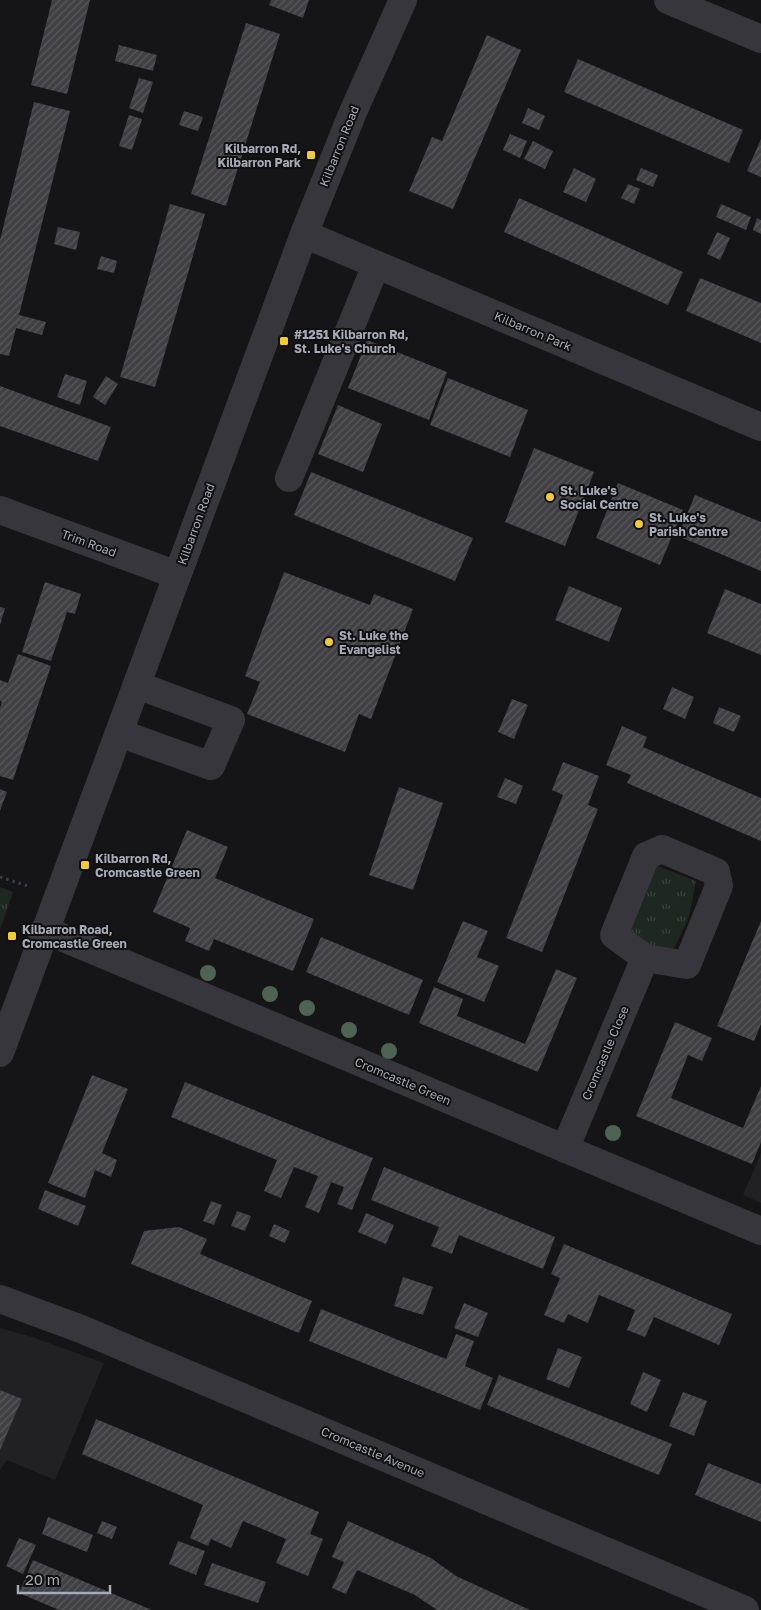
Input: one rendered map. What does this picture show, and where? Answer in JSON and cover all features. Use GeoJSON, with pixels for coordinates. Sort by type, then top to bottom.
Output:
{"type":"FeatureCollection","features":[{"type":"Feature","properties":{"kind":"street","name":"Kilbarron Road"},"geometry":{"type":"LineString","coordinates":[[0,1053],[304,234],[352,112],[404,0]]}},
{"type":"Feature","properties":{"kind":"street"},"geometry":{"type":"LineString","coordinates":[[668,0],[761,39]]}},
{"type":"Feature","properties":{"kind":"street","name":"Kilbarron Park"},"geometry":{"type":"LineString","coordinates":[[304,234],[761,427]]}},
{"type":"Feature","properties":{"kind":"street"},"geometry":{"type":"LineString","coordinates":[[289,478],[376,265]]}},
{"type":"Feature","properties":{"kind":"street","name":"Trim Road"},"geometry":{"type":"LineString","coordinates":[[0,510],[178,575]]}},
{"type":"Feature","properties":{"kind":"street"},"geometry":{"type":"LineString","coordinates":[[119,733],[211,766],[231,720],[137,685]]}},
{"type":"Feature","properties":{"kind":"street","name":"Cromcastle Green"},"geometry":{"type":"LineString","coordinates":[[45,930],[761,1232]]}},
{"type":"Feature","properties":{"kind":"street","name":"Cromcastle Close"},"geometry":{"type":"LineString","coordinates":[[565,1149],[645,958]]}},
{"type":"Feature","properties":{"kind":"street","name":"Cromcastle Avenue"},"geometry":{"type":"LineString","coordinates":[[0,1299],[81,1329],[745,1610]]}},
{"type":"Feature","properties":{"kind":"shaded area"},"geometry":{"type":"Polygon","coordinates":[[[761,1153],[761,1203],[743,1195],[761,1153]]]}},
{"type":"Feature","properties":{"kind":"shaded area"},"geometry":{"type":"Polygon","coordinates":[[[0,1328],[32,1337],[104,1363],[55,1480],[7,1460],[0,1470],[0,1328]]]}},
{"type":"Feature","properties":{"kind":"green space"},"geometry":{"type":"Polygon","coordinates":[[[657,866],[696,881],[689,917],[669,959],[622,939],[637,893],[657,866]]]}},
{"type":"Feature","properties":{"kind":"green space"},"geometry":{"type":"Polygon","coordinates":[[[0,887],[13,892],[0,930],[0,887]]]}},
{"type":"Feature","properties":{"kind":"building"},"geometry":{"type":"Polygon","coordinates":[[[52,0],[90,0],[67,94],[31,85],[52,0]]]}},
{"type":"Feature","properties":{"kind":"building"},"geometry":{"type":"Polygon","coordinates":[[[271,0],[309,0],[303,18],[269,5],[271,0]]]}},
{"type":"Feature","properties":{"kind":"building"},"geometry":{"type":"Polygon","coordinates":[[[246,23],[280,34],[226,206],[191,194],[246,23]]]}},
{"type":"Feature","properties":{"kind":"building"},"geometry":{"type":"Polygon","coordinates":[[[487,35],[521,50],[453,209],[409,191],[432,137],[442,141],[487,35]]]}},
{"type":"Feature","properties":{"kind":"building"},"geometry":{"type":"Polygon","coordinates":[[[119,45],[157,55],[153,71],[115,61],[119,45]]]}},
{"type":"Feature","properties":{"kind":"building"},"geometry":{"type":"Polygon","coordinates":[[[578,59],[743,130],[729,163],[564,92],[578,59]]]}},
{"type":"Feature","properties":{"kind":"building"},"geometry":{"type":"Polygon","coordinates":[[[139,78],[153,82],[143,113],[129,108],[139,78]]]}},
{"type":"Feature","properties":{"kind":"building"},"geometry":{"type":"Polygon","coordinates":[[[34,102],[70,111],[19,315],[46,322],[42,335],[16,328],[9,356],[0,354],[0,240],[34,102]]]}},
{"type":"Feature","properties":{"kind":"building"},"geometry":{"type":"Polygon","coordinates":[[[528,108],[545,116],[539,130],[522,123],[528,108]]]}},
{"type":"Feature","properties":{"kind":"building"},"geometry":{"type":"Polygon","coordinates":[[[184,111],[203,117],[198,131],[179,125],[184,111]]]}},
{"type":"Feature","properties":{"kind":"building"},"geometry":{"type":"Polygon","coordinates":[[[129,115],[142,119],[132,150],[119,146],[129,115]]]}},
{"type":"Feature","properties":{"kind":"building"},"geometry":{"type":"Polygon","coordinates":[[[510,134],[527,141],[520,158],[503,150],[510,134]]]}},
{"type":"Feature","properties":{"kind":"building"},"geometry":{"type":"Polygon","coordinates":[[[761,139],[761,177],[747,171],[761,139]]]}},
{"type":"Feature","properties":{"kind":"building"},"geometry":{"type":"Polygon","coordinates":[[[533,141],[553,151],[545,169],[524,159],[533,141]]]}},
{"type":"Feature","properties":{"kind":"building"},"geometry":{"type":"Polygon","coordinates":[[[574,168],[596,179],[586,202],[563,192],[574,168]]]}},
{"type":"Feature","properties":{"kind":"building"},"geometry":{"type":"Polygon","coordinates":[[[641,168],[658,175],[653,187],[636,180],[641,168]]]}},
{"type":"Feature","properties":{"kind":"building"},"geometry":{"type":"Polygon","coordinates":[[[628,184],[640,189],[634,204],[621,198],[628,184]]]}},
{"type":"Feature","properties":{"kind":"building"},"geometry":{"type":"Polygon","coordinates":[[[519,198],[683,272],[668,305],[504,232],[519,198]]]}},
{"type":"Feature","properties":{"kind":"building"},"geometry":{"type":"Polygon","coordinates":[[[170,204],[205,214],[155,387],[120,377],[170,204]]]}},
{"type":"Feature","properties":{"kind":"building"},"geometry":{"type":"Polygon","coordinates":[[[721,204],[751,217],[746,230],[716,217],[721,204]]]}},
{"type":"Feature","properties":{"kind":"building"},"geometry":{"type":"Polygon","coordinates":[[[757,218],[761,220],[761,234],[753,230],[757,218]]]}},
{"type":"Feature","properties":{"kind":"building"},"geometry":{"type":"Polygon","coordinates":[[[58,227],[80,232],[76,250],[54,244],[58,227]]]}},
{"type":"Feature","properties":{"kind":"building"},"geometry":{"type":"Polygon","coordinates":[[[717,232],[730,238],[720,260],[707,254],[717,232]]]}},
{"type":"Feature","properties":{"kind":"building"},"geometry":{"type":"Polygon","coordinates":[[[101,256],[117,261],[114,273],[97,269],[101,256]]]}},
{"type":"Feature","properties":{"kind":"building"},"geometry":{"type":"Polygon","coordinates":[[[700,278],[761,303],[761,343],[686,311],[700,278]]]}},
{"type":"Feature","properties":{"kind":"building"},"geometry":{"type":"Polygon","coordinates":[[[367,340],[447,372],[429,420],[348,388],[367,340]]]}},
{"type":"Feature","properties":{"kind":"building"},"geometry":{"type":"Polygon","coordinates":[[[65,374],[87,381],[80,405],[57,397],[65,374]]]}},
{"type":"Feature","properties":{"kind":"building"},"geometry":{"type":"Polygon","coordinates":[[[106,376],[118,384],[105,405],[93,397],[106,376]]]}},
{"type":"Feature","properties":{"kind":"building"},"geometry":{"type":"Polygon","coordinates":[[[448,378],[528,410],[510,457],[430,425],[448,378]]]}},
{"type":"Feature","properties":{"kind":"building"},"geometry":{"type":"Polygon","coordinates":[[[0,386],[111,427],[98,461],[0,426],[0,386]]]}},
{"type":"Feature","properties":{"kind":"building"},"geometry":{"type":"Polygon","coordinates":[[[338,405],[382,424],[363,472],[318,454],[338,405]]]}},
{"type":"Feature","properties":{"kind":"building","name":"St. Luke's Social Centre"},"geometry":{"type":"Polygon","coordinates":[[[534,448],[594,472],[565,546],[505,522],[534,448]]]}},
{"type":"Feature","properties":{"kind":"building"},"geometry":{"type":"Polygon","coordinates":[[[311,472],[473,538],[455,581],[294,515],[311,472]]]}},
{"type":"Feature","properties":{"kind":"building","name":"St. Luke's Parish Centre"},"geometry":{"type":"Polygon","coordinates":[[[618,483],[683,510],[660,565],[596,538],[618,483]]]}},
{"type":"Feature","properties":{"kind":"building"},"geometry":{"type":"Polygon","coordinates":[[[695,495],[761,522],[761,571],[678,536],[695,495]]]}},
{"type":"Feature","properties":{"kind":"building","name":"St. Luke the Evangelist"},"geometry":{"type":"Polygon","coordinates":[[[284,572],[370,605],[374,594],[413,609],[371,719],[359,714],[345,752],[247,714],[260,682],[245,676],[284,572]]]}},
{"type":"Feature","properties":{"kind":"building"},"geometry":{"type":"Polygon","coordinates":[[[45,582],[81,594],[75,614],[67,612],[51,661],[22,652],[45,582]]]}},
{"type":"Feature","properties":{"kind":"building"},"geometry":{"type":"Polygon","coordinates":[[[569,586],[622,608],[609,642],[555,620],[569,586]]]}},
{"type":"Feature","properties":{"kind":"building"},"geometry":{"type":"Polygon","coordinates":[[[725,589],[761,604],[761,655],[707,633],[725,589]]]}},
{"type":"Feature","properties":{"kind":"building"},"geometry":{"type":"Polygon","coordinates":[[[0,607],[5,608],[0,625],[0,607]]]}},
{"type":"Feature","properties":{"kind":"building"},"geometry":{"type":"Polygon","coordinates":[[[18,654],[51,666],[13,780],[0,776],[0,708],[2,702],[0,701],[0,680],[8,683],[18,654]]]}},
{"type":"Feature","properties":{"kind":"building"},"geometry":{"type":"Polygon","coordinates":[[[672,687],[694,697],[685,719],[663,709],[672,687]]]}},
{"type":"Feature","properties":{"kind":"building"},"geometry":{"type":"Polygon","coordinates":[[[512,699],[528,705],[514,739],[498,732],[512,699]]]}},
{"type":"Feature","properties":{"kind":"building"},"geometry":{"type":"Polygon","coordinates":[[[719,707],[741,716],[734,732],[713,723],[719,707]]]}},
{"type":"Feature","properties":{"kind":"building"},"geometry":{"type":"Polygon","coordinates":[[[622,726],[647,737],[643,747],[761,798],[761,841],[627,783],[631,775],[606,765],[622,726]]]}},
{"type":"Feature","properties":{"kind":"building"},"geometry":{"type":"Polygon","coordinates":[[[563,762],[599,776],[588,805],[598,809],[542,952],[506,938],[563,795],[552,790],[563,762]]]}},
{"type":"Feature","properties":{"kind":"building"},"geometry":{"type":"Polygon","coordinates":[[[505,778],[523,786],[516,804],[497,797],[505,778]]]}},
{"type":"Feature","properties":{"kind":"building"},"geometry":{"type":"Polygon","coordinates":[[[399,787],[443,803],[413,890],[369,875],[399,787]]]}},
{"type":"Feature","properties":{"kind":"building"},"geometry":{"type":"Polygon","coordinates":[[[0,789],[7,792],[0,811],[0,789]]]}},
{"type":"Feature","properties":{"kind":"building"},"geometry":{"type":"Polygon","coordinates":[[[187,830],[228,847],[215,878],[314,919],[293,971],[214,939],[209,951],[185,941],[190,928],[153,912],[187,830]]]}},
{"type":"Feature","properties":{"kind":"building"},"geometry":{"type":"Polygon","coordinates":[[[463,921],[488,931],[477,957],[499,966],[484,1002],[437,982],[463,921]]]}},
{"type":"Feature","properties":{"kind":"building"},"geometry":{"type":"Polygon","coordinates":[[[761,921],[761,1024],[754,1041],[717,1026],[761,921]]]}},
{"type":"Feature","properties":{"kind":"building"},"geometry":{"type":"Polygon","coordinates":[[[321,937],[423,980],[409,1015],[306,972],[321,937]]]}},
{"type":"Feature","properties":{"kind":"building"},"geometry":{"type":"Polygon","coordinates":[[[556,969],[577,978],[538,1072],[419,1023],[434,987],[463,999],[457,1016],[525,1044],[556,969]]]}},
{"type":"Feature","properties":{"kind":"building"},"geometry":{"type":"Polygon","coordinates":[[[675,1022],[712,1038],[702,1061],[688,1055],[671,1098],[743,1128],[761,1086],[761,1142],[752,1164],[636,1116],[675,1022]]]}},
{"type":"Feature","properties":{"kind":"building"},"geometry":{"type":"Polygon","coordinates":[[[92,1075],[128,1089],[102,1153],[117,1160],[111,1177],[95,1170],[85,1198],[48,1183],[92,1075]]]}},
{"type":"Feature","properties":{"kind":"building"},"geometry":{"type":"Polygon","coordinates":[[[185,1082],[373,1158],[352,1210],[337,1204],[344,1187],[331,1182],[319,1213],[305,1207],[318,1176],[294,1167],[281,1198],[264,1191],[277,1160],[171,1117],[185,1082]]]}},
{"type":"Feature","properties":{"kind":"building"},"geometry":{"type":"Polygon","coordinates":[[[384,1167],[555,1237],[543,1269],[459,1235],[452,1254],[431,1246],[439,1227],[371,1200],[384,1167]]]}},
{"type":"Feature","properties":{"kind":"building"},"geometry":{"type":"Polygon","coordinates":[[[45,1190],[86,1206],[78,1226],[38,1209],[45,1190]]]}},
{"type":"Feature","properties":{"kind":"building"},"geometry":{"type":"Polygon","coordinates":[[[211,1201],[222,1205],[214,1225],[203,1221],[211,1201]]]}},
{"type":"Feature","properties":{"kind":"building"},"geometry":{"type":"Polygon","coordinates":[[[237,1211],[251,1216],[245,1231],[231,1226],[237,1211]]]}},
{"type":"Feature","properties":{"kind":"building"},"geometry":{"type":"Polygon","coordinates":[[[366,1213],[394,1225],[386,1244],[358,1232],[366,1213]]]}},
{"type":"Feature","properties":{"kind":"building"},"geometry":{"type":"Polygon","coordinates":[[[274,1224],[290,1231],[285,1243],[269,1236],[274,1224]]]}},
{"type":"Feature","properties":{"kind":"building"},"geometry":{"type":"Polygon","coordinates":[[[179,1227],[207,1239],[200,1254],[312,1301],[299,1333],[131,1264],[144,1231],[179,1227]]]}},
{"type":"Feature","properties":{"kind":"building"},"geometry":{"type":"Polygon","coordinates":[[[564,1244],[732,1314],[719,1345],[654,1317],[645,1337],[627,1330],[635,1310],[599,1295],[588,1323],[568,1314],[564,1323],[544,1315],[560,1278],[551,1274],[564,1244]]]}},
{"type":"Feature","properties":{"kind":"building"},"geometry":{"type":"Polygon","coordinates":[[[403,1277],[433,1287],[423,1315],[394,1306],[403,1277]]]}},
{"type":"Feature","properties":{"kind":"building"},"geometry":{"type":"Polygon","coordinates":[[[464,1303],[488,1313],[478,1337],[454,1328],[464,1303]]]}},
{"type":"Feature","properties":{"kind":"building"},"geometry":{"type":"Polygon","coordinates":[[[321,1309],[446,1359],[456,1334],[474,1341],[465,1366],[493,1378],[480,1410],[309,1341],[321,1309]]]}},
{"type":"Feature","properties":{"kind":"building"},"geometry":{"type":"Polygon","coordinates":[[[558,1348],[582,1357],[569,1388],[546,1379],[558,1348]]]}},
{"type":"Feature","properties":{"kind":"building"},"geometry":{"type":"Polygon","coordinates":[[[643,1372],[661,1380],[647,1412],[630,1404],[643,1372]]]}},
{"type":"Feature","properties":{"kind":"building"},"geometry":{"type":"Polygon","coordinates":[[[499,1375],[672,1444],[659,1475],[487,1405],[499,1375]]]}},
{"type":"Feature","properties":{"kind":"building"},"geometry":{"type":"Polygon","coordinates":[[[0,1390],[22,1399],[0,1450],[0,1390]]]}},
{"type":"Feature","properties":{"kind":"building"},"geometry":{"type":"Polygon","coordinates":[[[683,1392],[707,1401],[694,1436],[669,1426],[683,1392]]]}},
{"type":"Feature","properties":{"kind":"building"},"geometry":{"type":"Polygon","coordinates":[[[96,1419],[319,1512],[310,1534],[323,1539],[308,1576],[276,1563],[286,1539],[243,1521],[231,1548],[211,1539],[208,1546],[190,1538],[203,1505],[82,1454],[96,1419]]]}},
{"type":"Feature","properties":{"kind":"building"},"geometry":{"type":"Polygon","coordinates":[[[708,1463],[761,1484],[761,1522],[695,1495],[708,1463]]]}},
{"type":"Feature","properties":{"kind":"building"},"geometry":{"type":"Polygon","coordinates":[[[48,1517],[93,1535],[87,1552],[42,1534],[48,1517]]]}},
{"type":"Feature","properties":{"kind":"building"},"geometry":{"type":"Polygon","coordinates":[[[102,1521],[117,1527],[112,1539],[97,1533],[102,1521]]]}},
{"type":"Feature","properties":{"kind":"building"},"geometry":{"type":"Polygon","coordinates":[[[348,1521],[431,1558],[456,1576],[530,1610],[437,1610],[415,1595],[357,1570],[346,1594],[332,1588],[344,1562],[332,1557],[348,1521]]]}},
{"type":"Feature","properties":{"kind":"building"},"geometry":{"type":"Polygon","coordinates":[[[19,1538],[36,1545],[23,1574],[6,1566],[19,1538]]]}},
{"type":"Feature","properties":{"kind":"building"},"geometry":{"type":"Polygon","coordinates":[[[178,1541],[205,1551],[196,1575],[169,1564],[178,1541]]]}},
{"type":"Feature","properties":{"kind":"building"},"geometry":{"type":"Polygon","coordinates":[[[33,1560],[152,1610],[59,1610],[19,1593],[33,1560]]]}},
{"type":"Feature","properties":{"kind":"building"},"geometry":{"type":"Polygon","coordinates":[[[212,1563],[266,1582],[258,1603],[204,1585],[212,1563]]]}},
{"type":"Feature","properties":{"kind":"place","name":"Kilbarron Rd, Kilbarron Park"},"geometry":{"type":"Point","coordinates":[311,155]}},
{"type":"Feature","properties":{"kind":"place","name":"#1251 Kilbarron Rd, St. Luke's Church"},"geometry":{"type":"Point","coordinates":[284,341]}},
{"type":"Feature","properties":{"kind":"place","name":"St. Luke's Social Centre"},"geometry":{"type":"Point","coordinates":[550,497]}},
{"type":"Feature","properties":{"kind":"place","name":"St. Luke's Parish Centre"},"geometry":{"type":"Point","coordinates":[639,524]}},
{"type":"Feature","properties":{"kind":"place","name":"St. Luke the Evangelist"},"geometry":{"type":"Point","coordinates":[329,642]}},
{"type":"Feature","properties":{"kind":"place","name":"Kilbarron Rd, Cromcastle Green"},"geometry":{"type":"Point","coordinates":[85,865]}},
{"type":"Feature","properties":{"kind":"place","name":"Kilbarron Road, Cromcastle Green"},"geometry":{"type":"Point","coordinates":[12,936]}}]}
